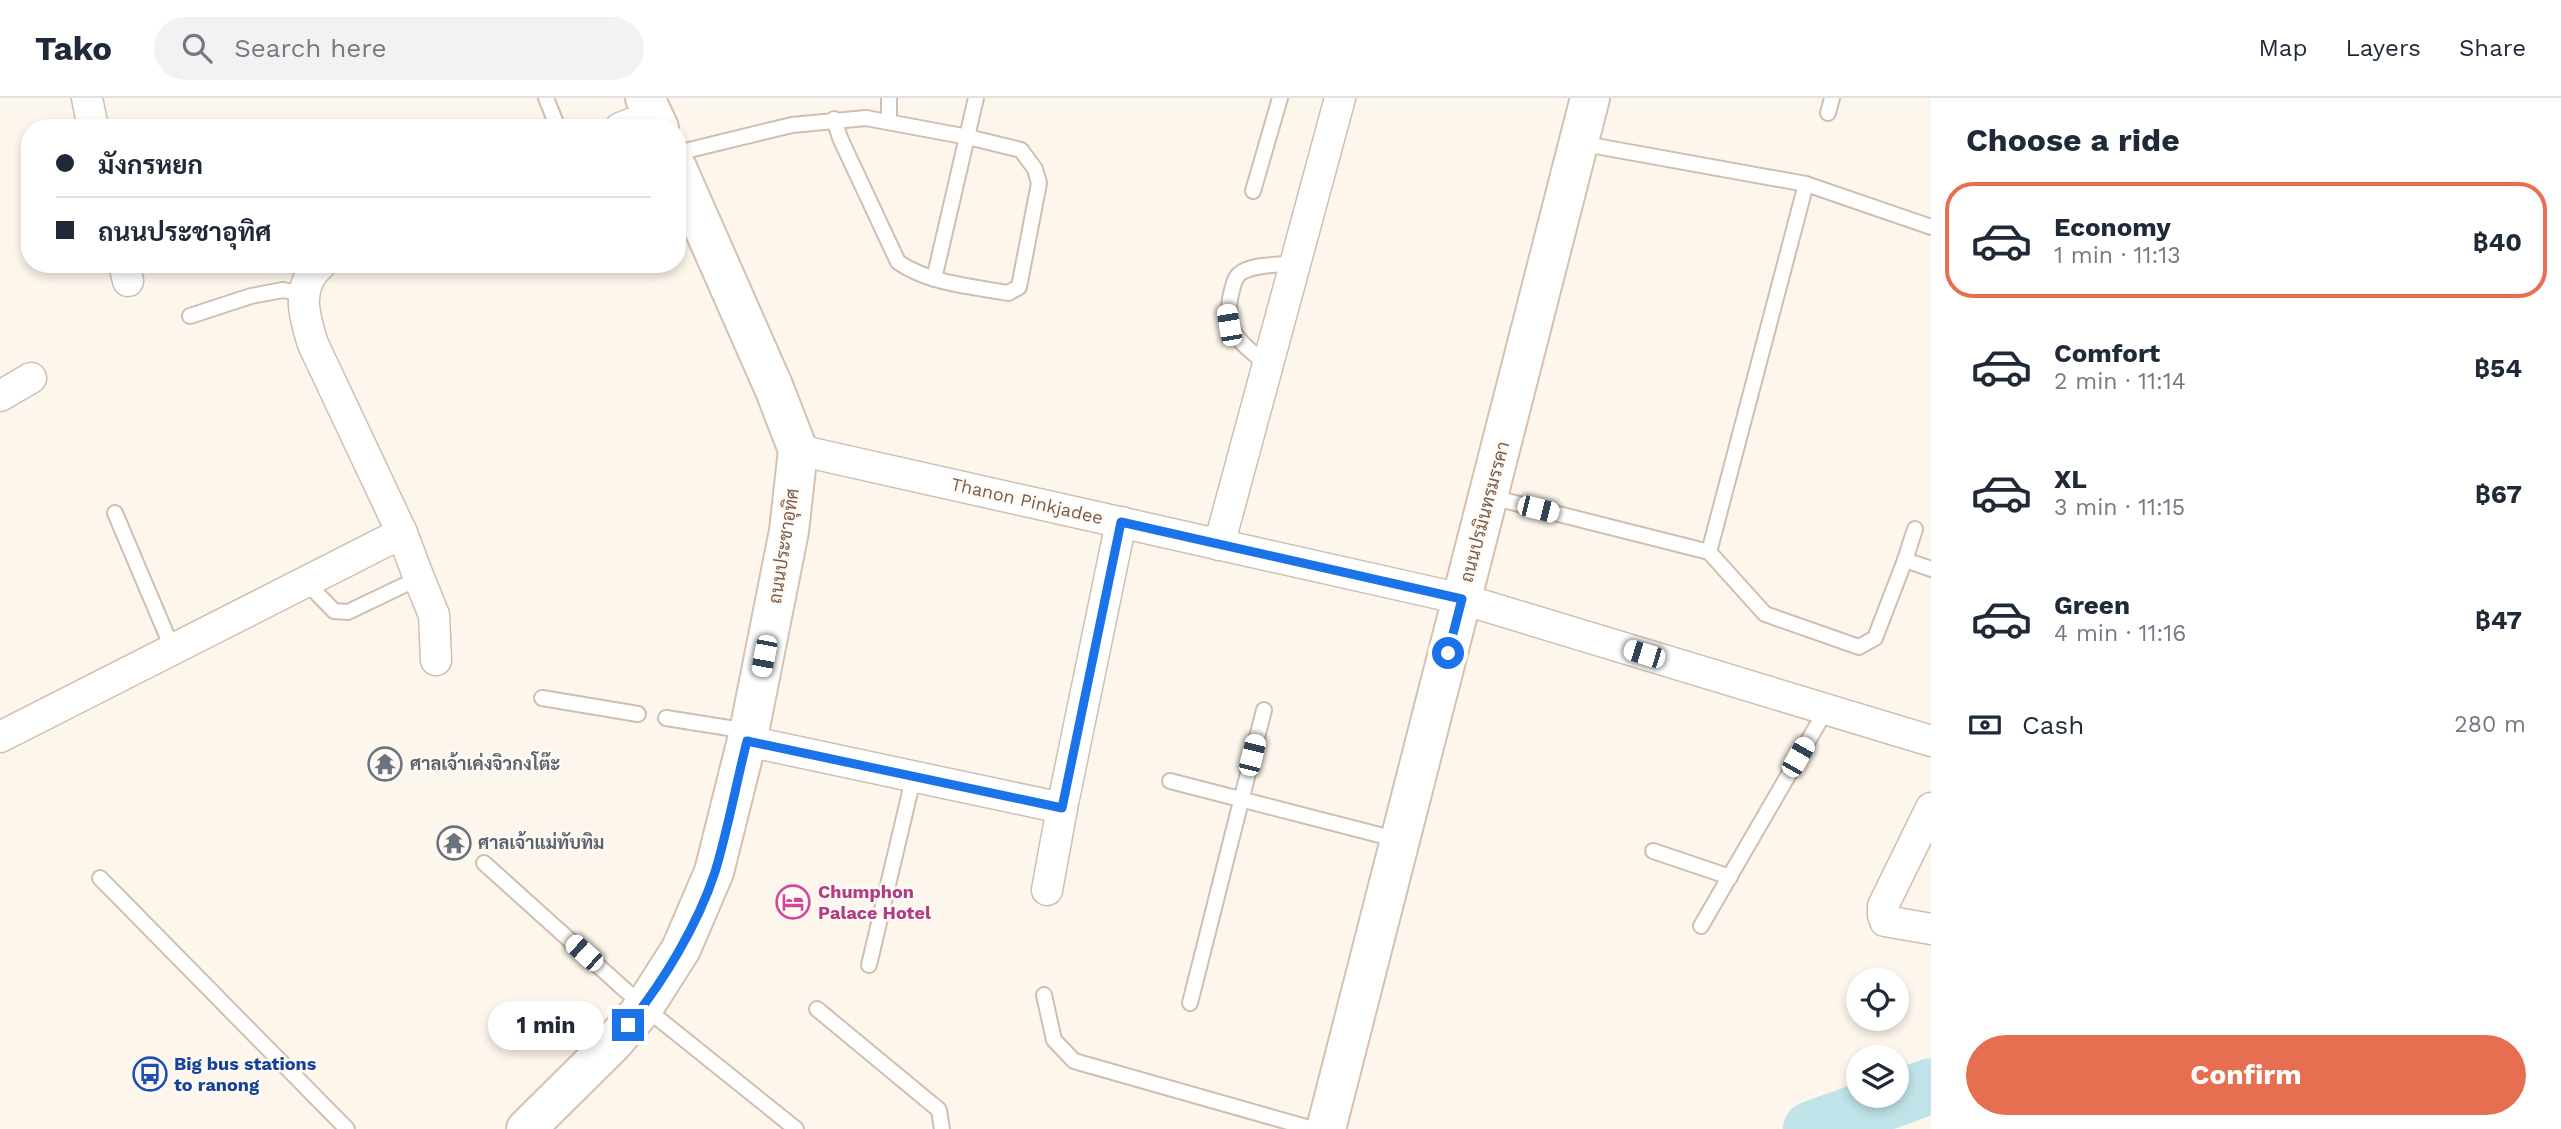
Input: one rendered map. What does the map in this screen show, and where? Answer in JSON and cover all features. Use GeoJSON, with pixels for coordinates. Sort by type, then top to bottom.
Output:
{"type":"FeatureCollection","features":[{"type":"Feature","properties":{"kind":"main road","name":"ถนนปรมินทรมรรคา"},"geometry":{"type":"LineString","coordinates":[[1326,1129],[1490,497],[1590,98]]}},
{"type":"Feature","properties":{"kind":"main road","name":"ถนนประชาอุทิศ"},"geometry":{"type":"LineString","coordinates":[[526,1129],[604,1052],[644,1007],[681,949],[714,873],[748,736],[789,531],[798,450],[774,388],[686,188]]}},
{"type":"Feature","properties":{"kind":"street"},"geometry":{"type":"LineString","coordinates":[[87,98],[91,119]]}},
{"type":"Feature","properties":{"kind":"street"},"geometry":{"type":"LineString","coordinates":[[1219,545],[1340,98]]}},
{"type":"Feature","properties":{"kind":"street"},"geometry":{"type":"LineString","coordinates":[[313,273],[303,316],[313,344],[402,533],[434,615],[436,660]]}},
{"type":"Feature","properties":{"kind":"street"},"geometry":{"type":"LineString","coordinates":[[0,396],[31,378]]}},
{"type":"Feature","properties":{"kind":"street","name":"Thanon Pinkjadee"},"geometry":{"type":"LineString","coordinates":[[798,450],[1462,599],[1931,741]]}},
{"type":"Feature","properties":{"kind":"street"},"geometry":{"type":"LineString","coordinates":[[1047,890],[1121,522]]}},
{"type":"Feature","properties":{"kind":"street"},"geometry":{"type":"LineString","coordinates":[[0,737],[402,533]]}},
{"type":"Feature","properties":{"kind":"street"},"geometry":{"type":"LineString","coordinates":[[748,736],[1062,808]]}},
{"type":"Feature","properties":{"kind":"street"},"geometry":{"type":"LineString","coordinates":[[1931,808],[1883,906],[1883,915],[1885,921],[1931,929]]}},
{"type":"Feature","properties":{"kind":"lane"},"geometry":{"type":"LineString","coordinates":[[546,98],[554,119]]}},
{"type":"Feature","properties":{"kind":"lane"},"geometry":{"type":"LineString","coordinates":[[889,98],[889,122]]}},
{"type":"Feature","properties":{"kind":"lane"},"geometry":{"type":"LineString","coordinates":[[934,279],[976,98]]}},
{"type":"Feature","properties":{"kind":"lane"},"geometry":{"type":"LineString","coordinates":[[1253,191],[1280,98]]}},
{"type":"Feature","properties":{"kind":"lane"},"geometry":{"type":"LineString","coordinates":[[686,151],[792,125],[834,119],[866,118],[1021,150],[1035,169],[1039,183],[1019,287],[1008,293],[934,279],[915,274],[898,262],[839,138],[834,119]]}},
{"type":"Feature","properties":{"kind":"lane"},"geometry":{"type":"LineString","coordinates":[[1578,143],[1806,184],[1931,227]]}},
{"type":"Feature","properties":{"kind":"lane"},"geometry":{"type":"LineString","coordinates":[[1709,552],[1806,184]]}},
{"type":"Feature","properties":{"kind":"lane"},"geometry":{"type":"LineString","coordinates":[[1268,366],[1240,341],[1229,325],[1227,310],[1235,279],[1240,272],[1252,268],[1296,263]]}},
{"type":"Feature","properties":{"kind":"lane"},"geometry":{"type":"LineString","coordinates":[[190,316],[251,296],[283,290],[313,273]]}},
{"type":"Feature","properties":{"kind":"lane"},"geometry":{"type":"LineString","coordinates":[[1490,497],[1709,552],[1765,614],[1859,647],[1875,638],[1915,529]]}},
{"type":"Feature","properties":{"kind":"lane"},"geometry":{"type":"LineString","coordinates":[[115,513],[173,650]]}},
{"type":"Feature","properties":{"kind":"lane"},"geometry":{"type":"LineString","coordinates":[[1905,560],[1931,569]]}},
{"type":"Feature","properties":{"kind":"lane"},"geometry":{"type":"LineString","coordinates":[[306,582],[334,611],[348,612],[419,578]]}},
{"type":"Feature","properties":{"kind":"lane"},"geometry":{"type":"LineString","coordinates":[[542,698],[638,714]]}},
{"type":"Feature","properties":{"kind":"lane"},"geometry":{"type":"LineString","coordinates":[[1190,1003],[1264,710]]}},
{"type":"Feature","properties":{"kind":"lane"},"geometry":{"type":"LineString","coordinates":[[1701,926],[1826,710]]}},
{"type":"Feature","properties":{"kind":"lane"},"geometry":{"type":"LineString","coordinates":[[666,718],[748,736]]}},
{"type":"Feature","properties":{"kind":"lane"},"geometry":{"type":"LineString","coordinates":[[869,965],[914,775]]}},
{"type":"Feature","properties":{"kind":"lane"},"geometry":{"type":"LineString","coordinates":[[1170,782],[1400,840]]}},
{"type":"Feature","properties":{"kind":"lane"},"geometry":{"type":"LineString","coordinates":[[1653,851],[1730,877]]}},
{"type":"Feature","properties":{"kind":"lane"},"geometry":{"type":"LineString","coordinates":[[484,863],[644,1007],[796,1129]]}},
{"type":"Feature","properties":{"kind":"lane"},"geometry":{"type":"LineString","coordinates":[[100,878],[347,1129]]}},
{"type":"Feature","properties":{"kind":"lane"},"geometry":{"type":"LineString","coordinates":[[1044,995],[1054,1040],[1074,1061],[1313,1129]]}},
{"type":"Feature","properties":{"kind":"lane"},"geometry":{"type":"LineString","coordinates":[[817,1009],[939,1111],[942,1129]]}},
{"type":"Feature","properties":{"kind":"waterway"},"geometry":{"type":"LineString","coordinates":[[1811,1129],[1931,1086]]}},
{"type":"Feature","properties":{"kind":"place","name":"ศาลเจ้าเค่งจิวกงโต๊ะ"},"geometry":{"type":"Point","coordinates":[385,764]}},
{"type":"Feature","properties":{"kind":"place","name":"ศาลเจ้าแม่ทับทิม"},"geometry":{"type":"Point","coordinates":[454,843]}},
{"type":"Feature","properties":{"kind":"place","name":"Chumphon Palace Hotel"},"geometry":{"type":"Point","coordinates":[793,902]}},
{"type":"Feature","properties":{"kind":"place","name":"Big bus stations to ranong"},"geometry":{"type":"Point","coordinates":[150,1074]}},
{"type":"Feature","properties":{"kind":"route"},"geometry":{"type":"LineString","coordinates":[[628,1025],[644,1007],[681,949],[714,873],[747,741],[1062,808],[1121,522],[1462,599],[1448,653]]}}]}
